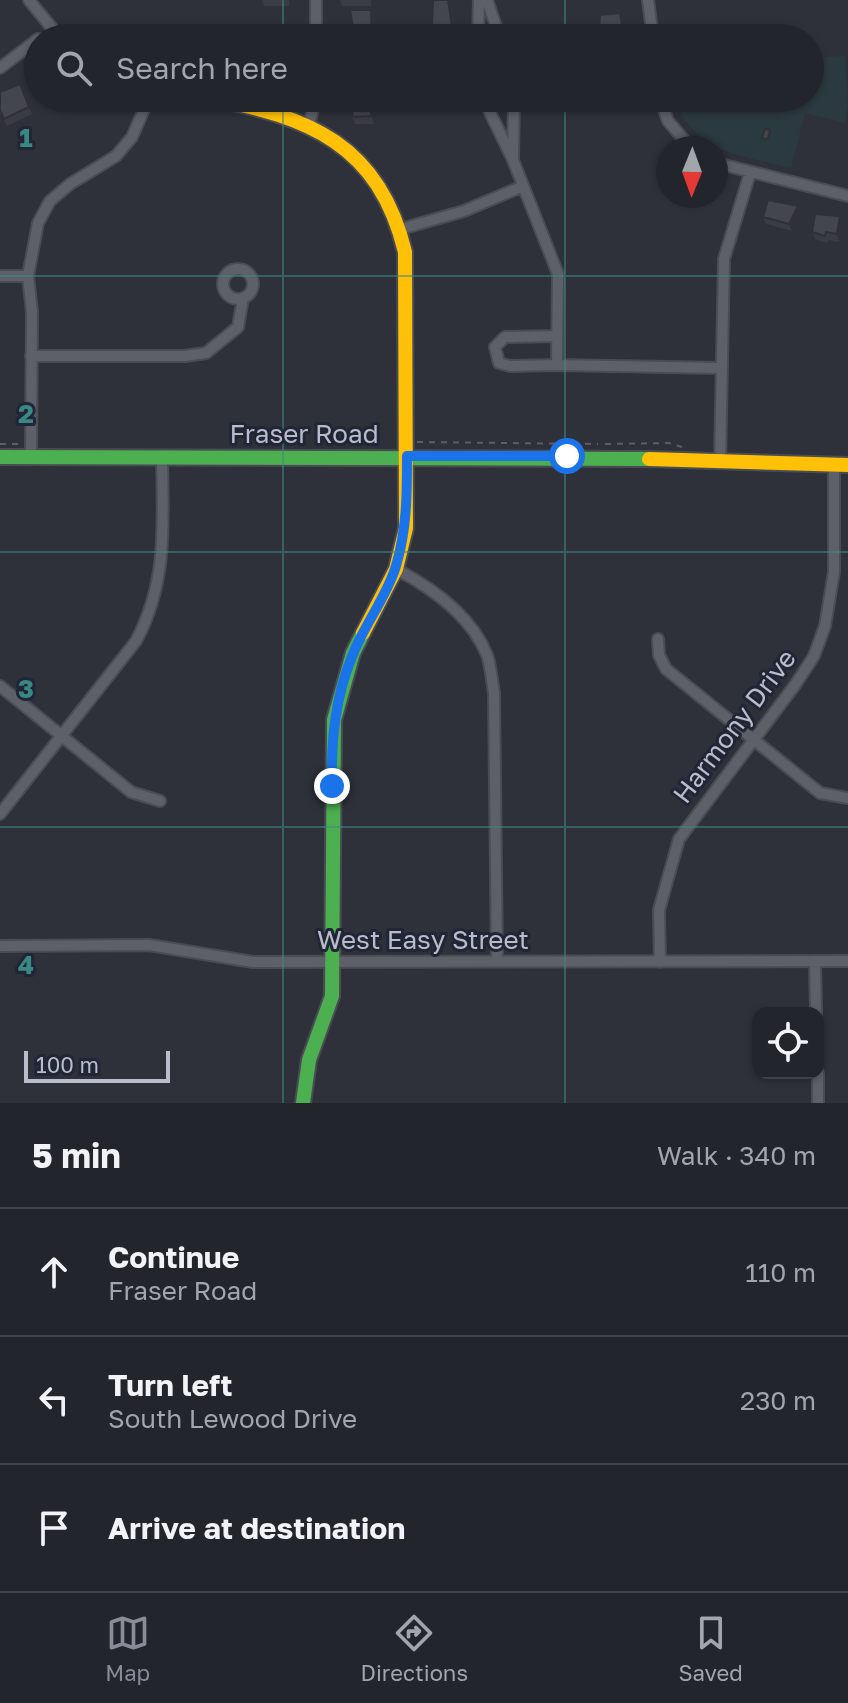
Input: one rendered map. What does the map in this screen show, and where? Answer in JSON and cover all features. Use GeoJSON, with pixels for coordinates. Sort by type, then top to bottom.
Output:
{"type":"FeatureCollection","features":[{"type":"Feature","properties":{"kind":"street"},"geometry":{"type":"LineString","coordinates":[[29,0],[46,24]]}},
{"type":"Feature","properties":{"kind":"street"},"geometry":{"type":"LineString","coordinates":[[316,0],[316,24]]}},
{"type":"Feature","properties":{"kind":"street"},"geometry":{"type":"LineString","coordinates":[[478,24],[479,0]]}},
{"type":"Feature","properties":{"kind":"street"},"geometry":{"type":"LineString","coordinates":[[487,0],[495,24]]}},
{"type":"Feature","properties":{"kind":"street"},"geometry":{"type":"LineString","coordinates":[[648,0],[651,24]]}},
{"type":"Feature","properties":{"kind":"street"},"geometry":{"type":"LineString","coordinates":[[0,68],[24,50]]}},
{"type":"Feature","properties":{"kind":"street"},"geometry":{"type":"LineString","coordinates":[[31,457],[28,276],[38,223],[50,201],[70,184],[116,156],[132,137],[143,112]]}},
{"type":"Feature","properties":{"kind":"street"},"geometry":{"type":"LineString","coordinates":[[263,112],[309,124],[354,157],[372,178],[401,229],[406,273],[406,528],[396,569],[353,653],[334,720],[332,996],[325,1023],[308,1053],[303,1078],[303,1103]]}},
{"type":"Feature","properties":{"kind":"street"},"geometry":{"type":"LineString","coordinates":[[309,124],[312,112]]}},
{"type":"Feature","properties":{"kind":"street"},"geometry":{"type":"LineString","coordinates":[[490,112],[513,160],[521,187],[558,274],[557,365]]}},
{"type":"Feature","properties":{"kind":"street"},"geometry":{"type":"LineString","coordinates":[[513,160],[514,112]]}},
{"type":"Feature","properties":{"kind":"street"},"geometry":{"type":"LineString","coordinates":[[665,112],[681,136]]}},
{"type":"Feature","properties":{"kind":"street"},"geometry":{"type":"LineString","coordinates":[[728,167],[848,196]]}},
{"type":"Feature","properties":{"kind":"street"},"geometry":{"type":"LineString","coordinates":[[720,463],[724,259],[750,173]]}},
{"type":"Feature","properties":{"kind":"street"},"geometry":{"type":"LineString","coordinates":[[401,229],[464,211],[521,187]]}},
{"type":"Feature","properties":{"kind":"street"},"geometry":{"type":"LineString","coordinates":[[0,276],[28,276]]}},
{"type":"Feature","properties":{"kind":"street"},"geometry":{"type":"LineString","coordinates":[[31,356],[185,356],[206,353],[238,327],[243,298]]}},
{"type":"Feature","properties":{"kind":"street"},"geometry":{"type":"LineString","coordinates":[[557,336],[505,337],[495,347],[495,356],[499,363],[510,366],[720,368]]}},
{"type":"Feature","properties":{"kind":"street","name":"Fraser Road"},"geometry":{"type":"LineString","coordinates":[[0,457],[567,456],[841,465]]}},
{"type":"Feature","properties":{"kind":"street"},"geometry":{"type":"LineString","coordinates":[[0,814],[136,641],[150,615],[163,562],[162,458]]}},
{"type":"Feature","properties":{"kind":"street","name":"Harmony Drive"},"geometry":{"type":"LineString","coordinates":[[660,962],[659,910],[679,839],[814,656],[825,626],[834,584],[841,465]]}},
{"type":"Feature","properties":{"kind":"street"},"geometry":{"type":"LineString","coordinates":[[396,569],[425,584],[443,599],[466,622],[487,655],[494,693],[497,961]]}},
{"type":"Feature","properties":{"kind":"street"},"geometry":{"type":"LineString","coordinates":[[658,639],[659,655],[666,669],[820,793],[848,798]]}},
{"type":"Feature","properties":{"kind":"street"},"geometry":{"type":"LineString","coordinates":[[0,686],[131,792],[160,801]]}},
{"type":"Feature","properties":{"kind":"street","name":"West Easy Street"},"geometry":{"type":"LineString","coordinates":[[0,946],[149,945],[253,962],[848,961]]}},
{"type":"Feature","properties":{"kind":"street"},"geometry":{"type":"LineString","coordinates":[[815,961],[816,1007]]}},
{"type":"Feature","properties":{"kind":"street"},"geometry":{"type":"LineString","coordinates":[[818,1079],[818,1103]]}},
{"type":"Feature","properties":{"kind":"shaded area"},"geometry":{"type":"Polygon","coordinates":[[[845,56],[848,103],[845,123],[805,113],[791,168],[728,152],[728,136],[700,136],[680,112],[824,112],[824,57],[845,56]]]}},
{"type":"Feature","properties":{"kind":"building"},"geometry":{"type":"Polygon","coordinates":[[[433,0],[448,0],[452,24],[432,24],[433,0]]]}},
{"type":"Feature","properties":{"kind":"building"},"geometry":{"type":"Polygon","coordinates":[[[350,10],[371,10],[372,24],[352,24],[350,10]]]}},
{"type":"Feature","properties":{"kind":"building"},"geometry":{"type":"Polygon","coordinates":[[[620,13],[622,24],[599,24],[600,15],[620,13]]]}},
{"type":"Feature","properties":{"kind":"building"},"geometry":{"type":"Polygon","coordinates":[[[20,84],[24,109],[4,119],[0,110],[0,92],[20,84]]]}},
{"type":"Feature","properties":{"kind":"building"},"geometry":{"type":"Polygon","coordinates":[[[353,112],[371,112],[371,116],[352,117],[353,112]]]}},
{"type":"Feature","properties":{"kind":"building"},"geometry":{"type":"Polygon","coordinates":[[[765,129],[770,130],[768,139],[762,138],[765,129]]]}},
{"type":"Feature","properties":{"kind":"building"},"geometry":{"type":"Polygon","coordinates":[[[768,200],[798,206],[789,224],[763,217],[768,200]]]}},
{"type":"Feature","properties":{"kind":"building"},"geometry":{"type":"Polygon","coordinates":[[[815,214],[840,216],[837,234],[826,232],[825,236],[812,232],[815,214]]]}},
{"type":"Feature","properties":{"kind":"traffic: fast"},"geometry":{"type":"LineString","coordinates":[[0,457],[649,459]]}},
{"type":"Feature","properties":{"kind":"traffic: fast"},"geometry":{"type":"LineString","coordinates":[[303,1103],[309,1060],[332,996],[334,720],[353,653],[363,633]]}},
{"type":"Feature","properties":{"kind":"traffic: slow"},"geometry":{"type":"LineString","coordinates":[[267,112],[308,127],[335,142],[358,161],[377,185],[393,215],[405,252],[406,528],[396,569],[363,633]]}},
{"type":"Feature","properties":{"kind":"traffic: slow"},"geometry":{"type":"LineString","coordinates":[[649,459],[848,465]]}},
{"type":"Feature","properties":{"kind":"route"},"geometry":{"type":"LineString","coordinates":[[332,786],[334,720],[341,687],[353,653],[396,569],[406,528],[407,456],[567,456]]}}]}
